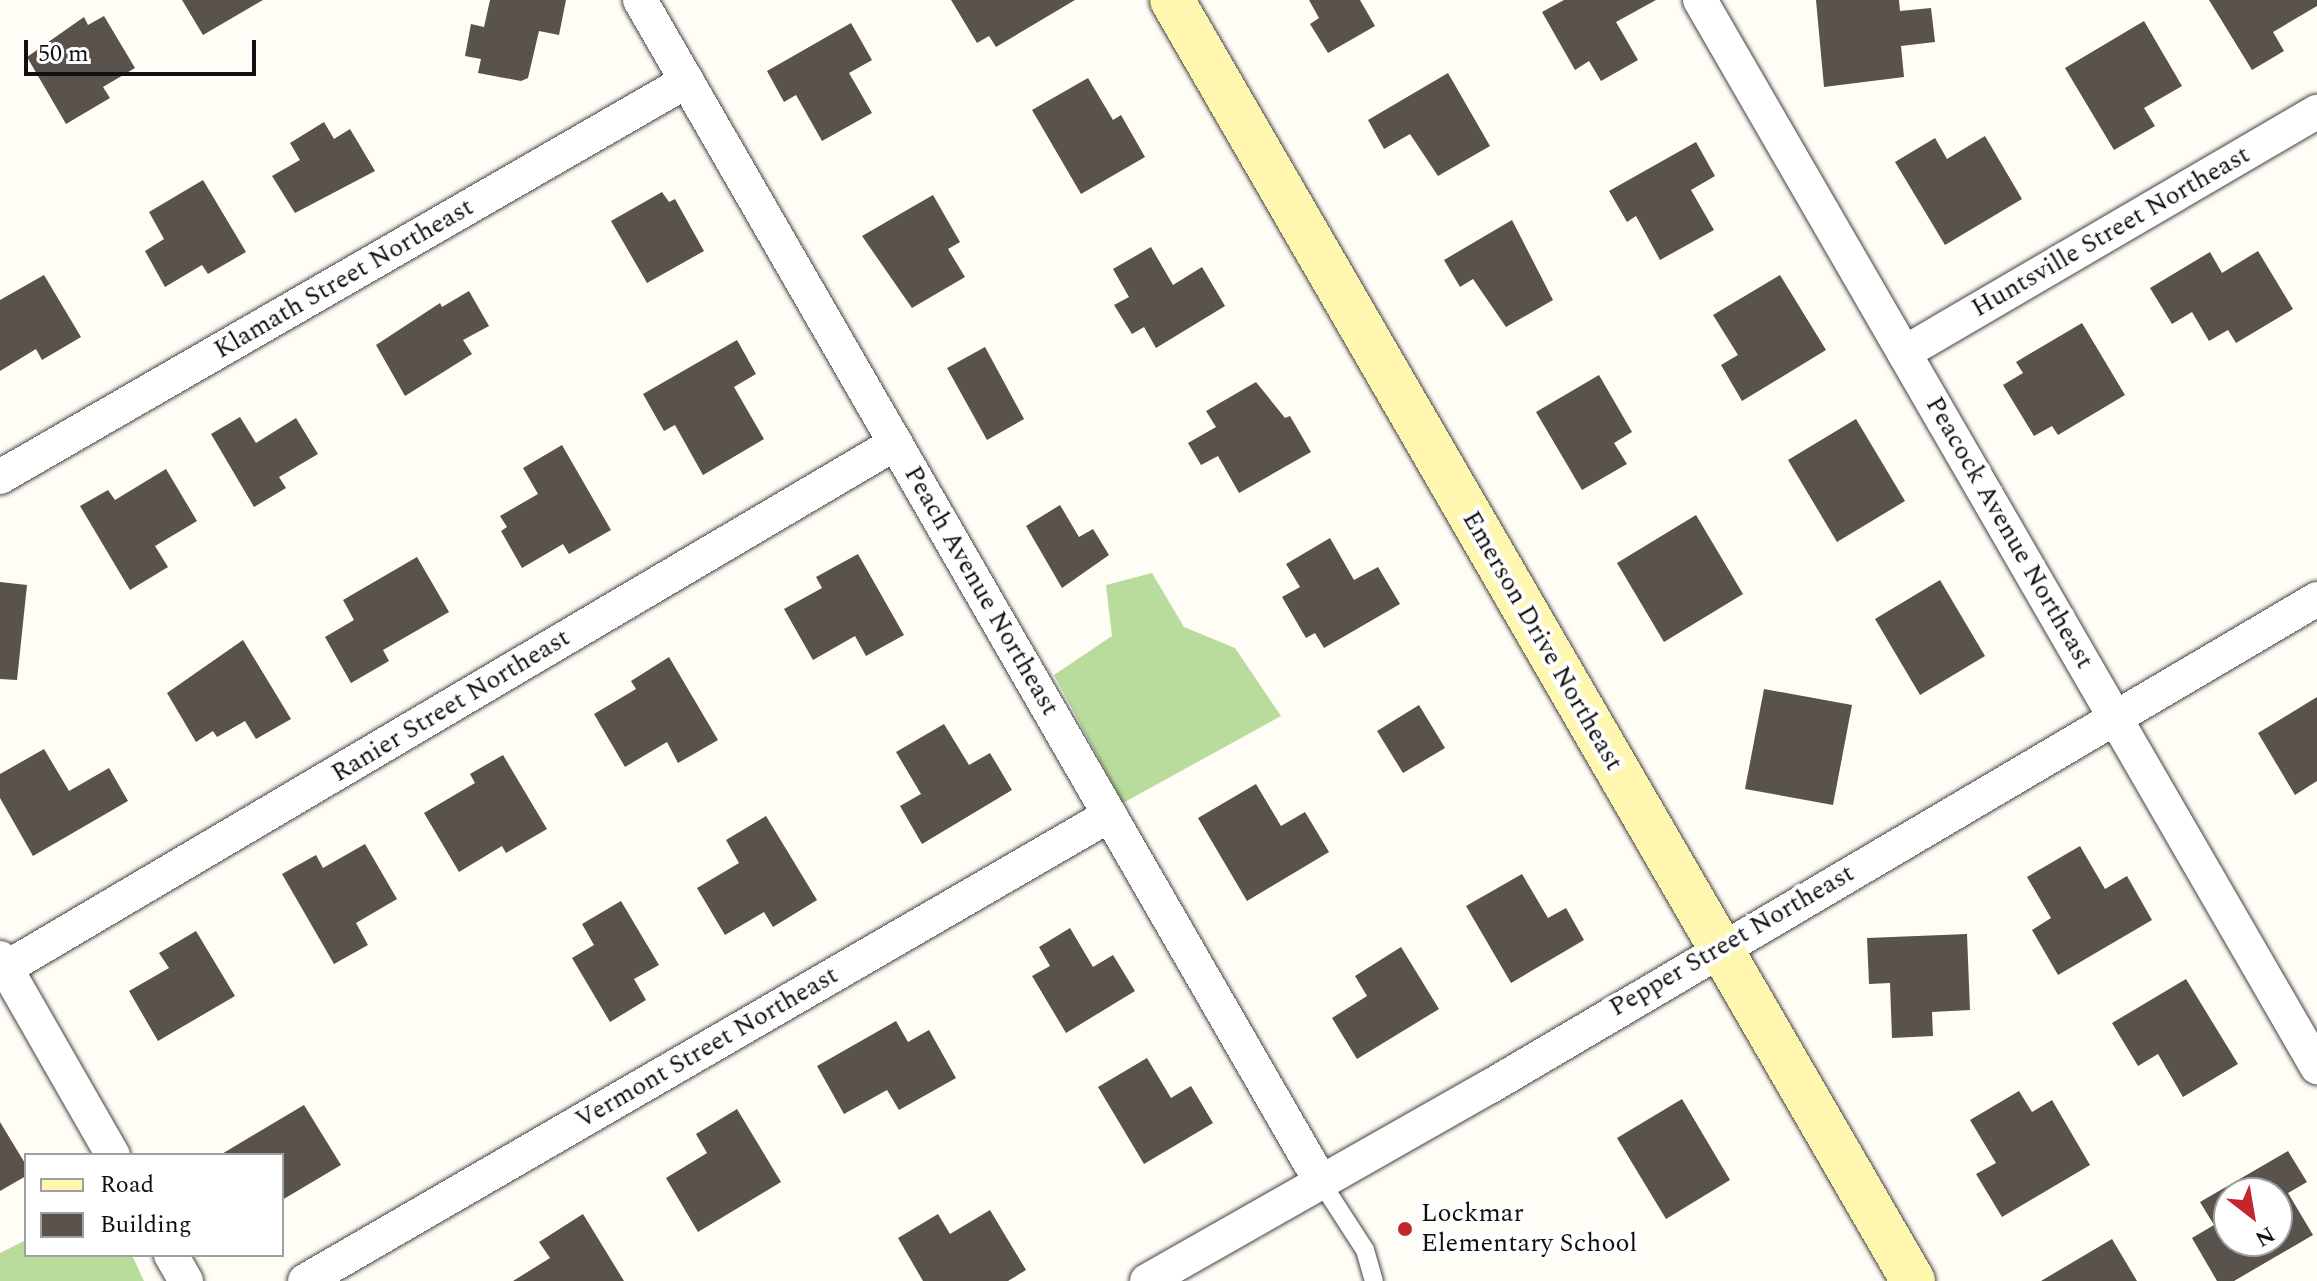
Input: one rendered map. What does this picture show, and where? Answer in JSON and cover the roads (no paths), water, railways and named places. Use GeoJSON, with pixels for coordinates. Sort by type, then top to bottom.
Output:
{"type":"FeatureCollection","features":[{"type":"Feature","properties":{"kind":"street","name":"Peach Avenue Northeast"},"geometry":{"type":"LineString","coordinates":[[640,0],[1321,1182]]}},
{"type":"Feature","properties":{"kind":"street","name":"Emerson Drive Northeast"},"geometry":{"type":"LineString","coordinates":[[1172,0],[1913,1281]]}},
{"type":"Feature","properties":{"kind":"street","name":"Peacock Avenue Northeast"},"geometry":{"type":"LineString","coordinates":[[1700,0],[2317,1067]]}},
{"type":"Feature","properties":{"kind":"street","name":"Klamath Street Northeast"},"geometry":{"type":"LineString","coordinates":[[0,477],[687,81]]}},
{"type":"Feature","properties":{"kind":"street","name":"Huntsville Street Northeast"},"geometry":{"type":"LineString","coordinates":[[1904,353],[2317,112]]}},
{"type":"Feature","properties":{"kind":"street","name":"Ranier Street Northeast"},"geometry":{"type":"LineString","coordinates":[[3,963],[896,443]]}},
{"type":"Feature","properties":{"kind":"street","name":"Pepper Street Northeast"},"geometry":{"type":"LineString","coordinates":[[1155,1279],[2317,599]]}},
{"type":"Feature","properties":{"kind":"street","name":"Vermont Street Northeast"},"geometry":{"type":"LineString","coordinates":[[305,1281],[1110,815]]}},
{"type":"Feature","properties":{"kind":"street"},"geometry":{"type":"LineString","coordinates":[[3,963],[112,1153]]}},
{"type":"Feature","properties":{"kind":"street"},"geometry":{"type":"LineString","coordinates":[[172,1257],[186,1281]]}},
{"type":"Feature","properties":{"kind":"lane"},"geometry":{"type":"LineString","coordinates":[[1321,1182],[1365,1250],[1374,1281]]}},
{"type":"Feature","properties":{"kind":"place","name":"Lockmar Elementary School"},"geometry":{"type":"Point","coordinates":[1405,1229]}}]}
